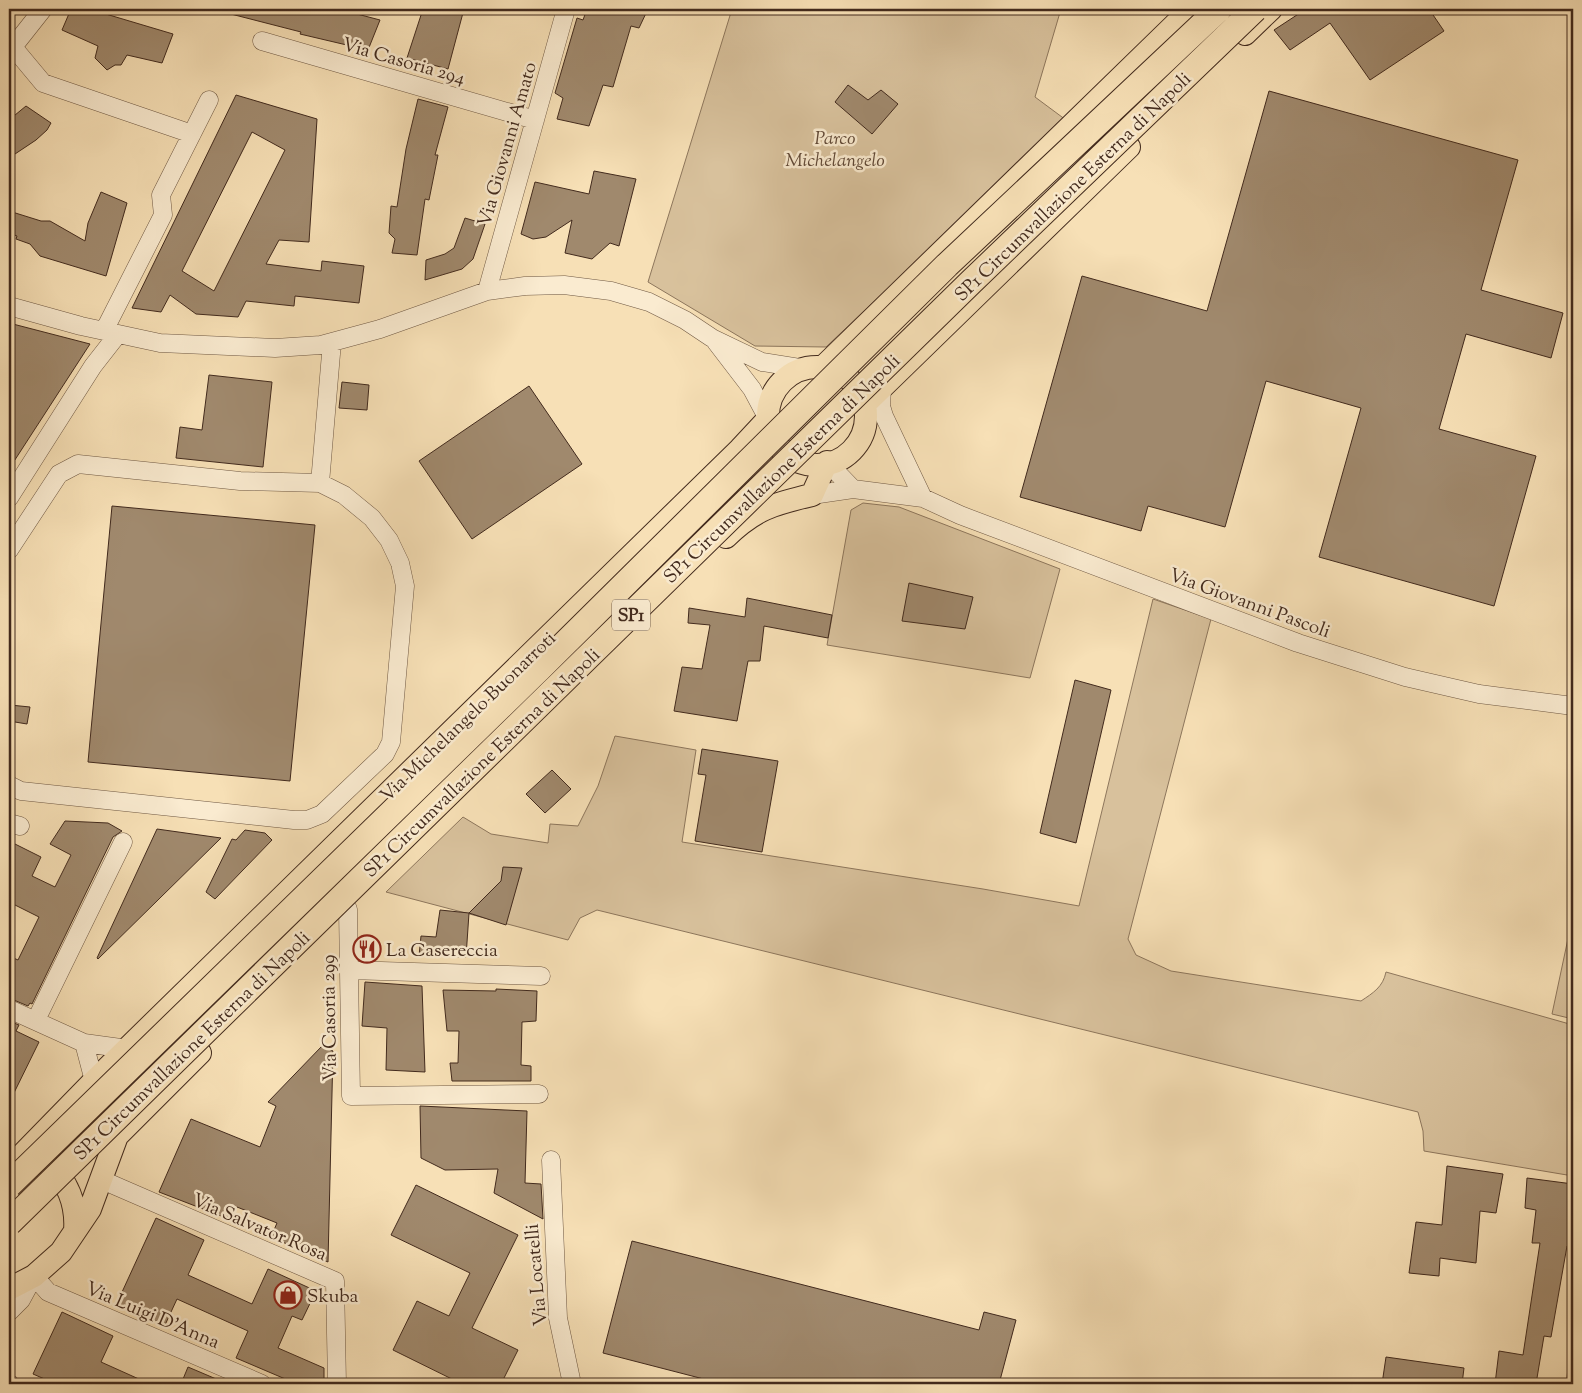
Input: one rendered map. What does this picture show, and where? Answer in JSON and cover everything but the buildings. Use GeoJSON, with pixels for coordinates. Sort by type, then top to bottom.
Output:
{"type":"FeatureCollection","features":[{"type":"Feature","properties":{"kind":"highway","name":"SP1 Circumvallazione Esterna di Napoli"},"geometry":{"type":"LineString","coordinates":[[10,1172],[530,678],[947,265],[1219,9]]}},
{"type":"Feature","properties":{"kind":"highway","name":"SP1 Circumvallazione Esterna di Napoli"},"geometry":{"type":"LineString","coordinates":[[9,1223],[971,282],[1256,9]]}},
{"type":"Feature","properties":{"kind":"main road"},"geometry":{"type":"LineString","coordinates":[[814,368],[836,371],[848,378],[857,388],[865,409],[865,427],[860,440],[852,451],[840,460],[810,465],[794,460],[781,450],[772,435],[768,419],[770,402],[778,387],[790,376],[814,368],[1191,9]]}},
{"type":"Feature","properties":{"kind":"main road"},"geometry":{"type":"LineString","coordinates":[[865,409],[882,388],[1271,9]]}},
{"type":"Feature","properties":{"kind":"main road","name":"Via Michelangelo Buonarroti"},"geometry":{"type":"LineString","coordinates":[[10,1172],[94,1081],[740,449],[768,419]]}},
{"type":"Feature","properties":{"kind":"main road"},"geometry":{"type":"LineString","coordinates":[[9,1289],[34,1276],[61,1252],[90,1209],[117,1136],[619,640],[745,519],[764,508],[812,495],[827,462]]}},
{"type":"Feature","properties":{"kind":"main road"},"geometry":{"type":"LineString","coordinates":[[10,1172],[42,1162],[52,1168],[67,1188],[73,1203],[76,1216],[75,1231]]}},
{"type":"Feature","properties":{"kind":"street"},"geometry":{"type":"LineString","coordinates":[[42,9],[11,49],[43,83],[192,134]]}},
{"type":"Feature","properties":{"kind":"street","name":"Via Giovanni Amato"},"geometry":{"type":"LineString","coordinates":[[487,291],[566,9]]}},
{"type":"Feature","properties":{"kind":"street","name":"Via Casoria 294"},"geometry":{"type":"LineString","coordinates":[[262,41],[535,120]]}},
{"type":"Feature","properties":{"kind":"street"},"geometry":{"type":"LineString","coordinates":[[9,498],[93,366],[111,332],[163,215],[161,195],[210,100]]}},
{"type":"Feature","properties":{"kind":"street"},"geometry":{"type":"LineString","coordinates":[[9,306],[160,343],[275,348],[332,342],[380,329],[487,291],[524,286],[564,285],[611,291],[649,302],[685,320],[712,338],[762,362],[814,368]]}},
{"type":"Feature","properties":{"kind":"street"},"geometry":{"type":"LineString","coordinates":[[712,338],[752,388],[768,419]]}},
{"type":"Feature","properties":{"kind":"street"},"geometry":{"type":"LineString","coordinates":[[320,484],[332,342]]}},
{"type":"Feature","properties":{"kind":"street"},"geometry":{"type":"LineString","coordinates":[[882,388],[881,406],[893,437],[923,498]]}},
{"type":"Feature","properties":{"kind":"street"},"geometry":{"type":"LineString","coordinates":[[865,409],[893,437]]}},
{"type":"Feature","properties":{"kind":"street"},"geometry":{"type":"LineString","coordinates":[[827,462],[853,489]]}},
{"type":"Feature","properties":{"kind":"street"},"geometry":{"type":"LineString","coordinates":[[9,550],[59,474],[78,464],[240,481],[320,484],[344,495],[372,518],[389,540],[400,563],[405,586],[391,742],[385,754],[322,814],[307,820],[284,819],[22,791],[9,785]]}},
{"type":"Feature","properties":{"kind":"street","name":"Via Giovanni Pascoli"},"geometry":{"type":"LineString","coordinates":[[812,495],[853,489],[923,498],[960,515],[1129,581],[1316,649],[1405,677],[1479,694],[1573,706]]}},
{"type":"Feature","properties":{"kind":"street"},"geometry":{"type":"LineString","coordinates":[[36,1020],[123,842]]}},
{"type":"Feature","properties":{"kind":"street","name":"Via Casoria 299"},"geometry":{"type":"LineString","coordinates":[[348,909],[351,1096],[539,1094]]}},
{"type":"Feature","properties":{"kind":"street"},"geometry":{"type":"LineString","coordinates":[[349,970],[541,976]]}},
{"type":"Feature","properties":{"kind":"street"},"geometry":{"type":"LineString","coordinates":[[9,1009],[84,1043],[128,1049]]}},
{"type":"Feature","properties":{"kind":"street"},"geometry":{"type":"LineString","coordinates":[[84,1043],[94,1081]]}},
{"type":"Feature","properties":{"kind":"street","name":"Via Locatelli"},"geometry":{"type":"LineString","coordinates":[[551,1160],[558,1318],[572,1384]]}},
{"type":"Feature","properties":{"kind":"street","name":"Via Salvator Rosa"},"geometry":{"type":"LineString","coordinates":[[102,1180],[335,1281],[337,1384]]}},
{"type":"Feature","properties":{"kind":"street"},"geometry":{"type":"LineString","coordinates":[[9,1312],[21,1300],[34,1276]]}},
{"type":"Feature","properties":{"kind":"street","name":"Via Luigi D'Anna"},"geometry":{"type":"LineString","coordinates":[[34,1276],[48,1292],[262,1384]]}},
{"type":"Feature","properties":{"kind":"green space","name":"Parco Michelangelo"},"geometry":{"type":"Polygon","coordinates":[[[732,9],[1061,9],[1035,97],[1066,120],[826,347],[755,346],[648,282],[732,9]]]}},
{"type":"Feature","properties":{"kind":"green space"},"geometry":{"type":"Polygon","coordinates":[[[863,503],[899,507],[1060,569],[1030,678],[827,645],[851,510],[863,503]]]}},
{"type":"Feature","properties":{"kind":"green space"},"geometry":{"type":"Polygon","coordinates":[[[1153,599],[1211,619],[1128,939],[1136,955],[1171,971],[1361,1001],[1380,986],[1386,972],[1573,1025],[1573,1176],[1424,1151],[1423,1131],[1418,1112],[597,910],[580,918],[568,940],[386,892],[463,817],[491,834],[548,843],[550,824],[578,826],[598,786],[615,736],[696,750],[682,842],[983,889],[1079,906],[1153,599]]]}},
{"type":"Feature","properties":{"kind":"green space"},"geometry":{"type":"Polygon","coordinates":[[[1573,915],[1573,1019],[1552,1014],[1573,915]]]}},
{"type":"Feature","properties":{"kind":"green space"},"geometry":{"type":"Polygon","coordinates":[[[1573,1332],[1573,1384],[1566,1384],[1573,1332]]]}},
{"type":"Feature","properties":{"kind":"place","name":"La Casereccia"},"geometry":{"type":"Point","coordinates":[367,949]}},
{"type":"Feature","properties":{"kind":"place","name":"Skuba"},"geometry":{"type":"Point","coordinates":[288,1295]}}]}
